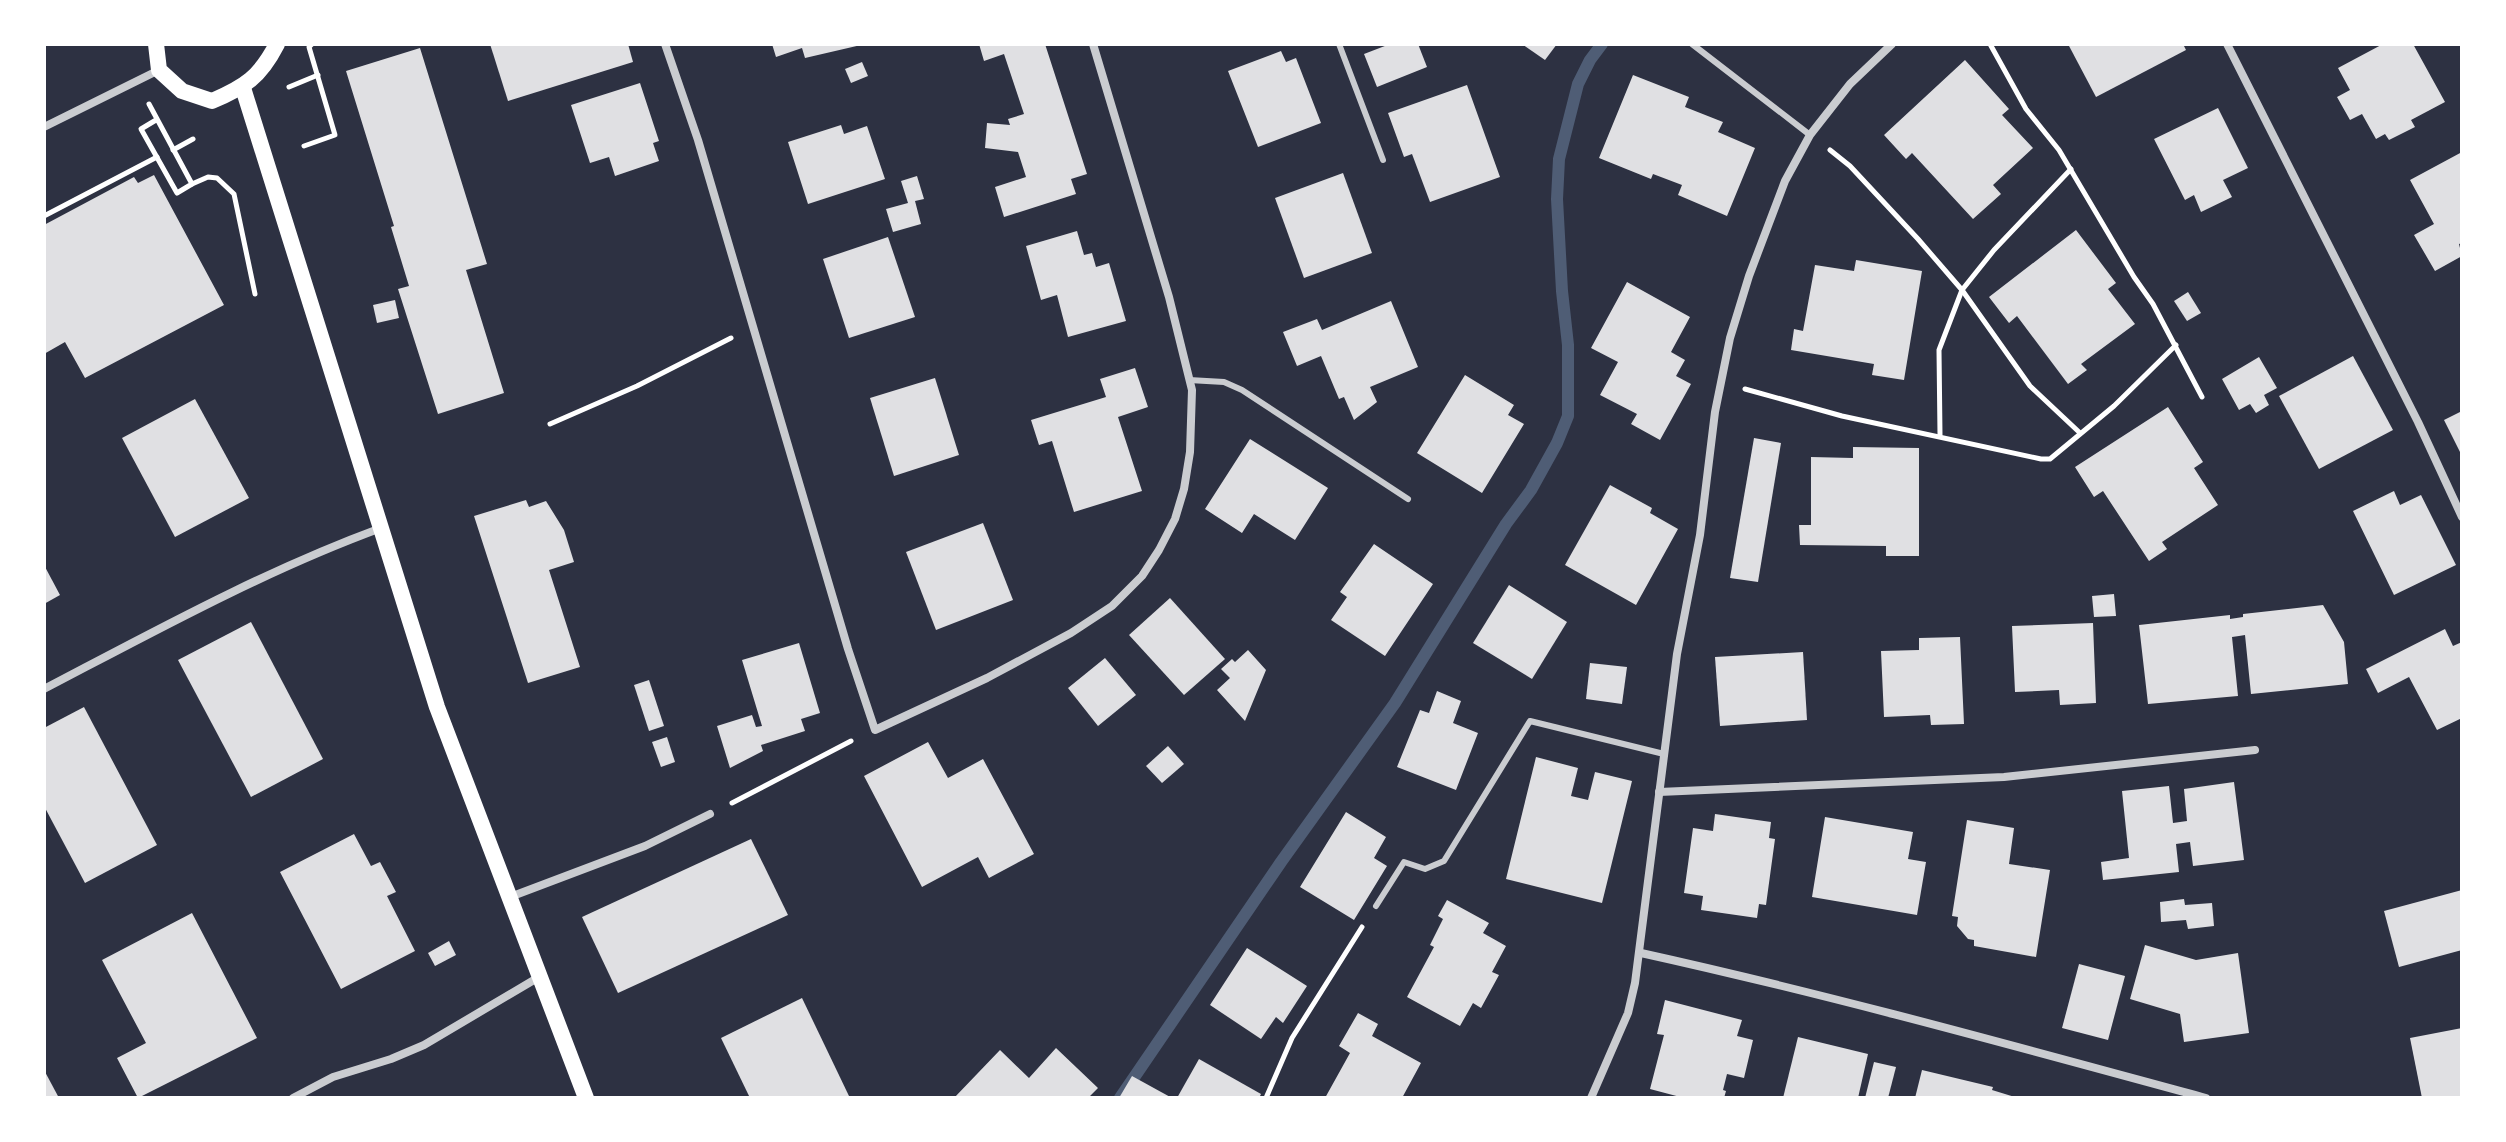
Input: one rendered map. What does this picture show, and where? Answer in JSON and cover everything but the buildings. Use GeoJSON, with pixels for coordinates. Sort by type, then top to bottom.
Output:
{"type":"FeatureCollection","features":[{"type":"Feature","properties":{"kind":"main road"},"geometry":{"type":"LineString","coordinates":[[156,44],[159,70],[182,91],[212,101],[243,88],[266,66],[277,44]]}},
{"type":"Feature","properties":{"kind":"main road"},"geometry":{"type":"LineString","coordinates":[[243,88],[437,707],[586,1098]]}},
{"type":"Feature","properties":{"kind":"street"},"geometry":{"type":"LineString","coordinates":[[665,44],[698,140],[848,649],[875,730],[987,678],[1071,633],[1112,606],[1142,576],[1175,519],[1190,452],[1192,390],[1169,297],[1149,239],[1093,44]]}},
{"type":"Feature","properties":{"kind":"street"},"geometry":{"type":"LineString","coordinates":[[1591,1098],[1628,1013],[1641,953],[1677,654],[1700,535],[1730,338],[1749,276],[1785,181],[1810,135],[1850,84],[1892,44]]}},
{"type":"Feature","properties":{"kind":"street"},"geometry":{"type":"LineString","coordinates":[[2227,44],[2418,422],[2462,517]]}},
{"type":"Feature","properties":{"kind":"street"},"geometry":{"type":"LineString","coordinates":[[44,127],[159,70]]}},
{"type":"Feature","properties":{"kind":"street"},"geometry":{"type":"LineString","coordinates":[[44,689],[224,595],[325,549],[382,528]]}},
{"type":"Feature","properties":{"kind":"street"},"geometry":{"type":"LineString","coordinates":[[1659,792],[1976,779],[2255,750]]}},
{"type":"Feature","properties":{"kind":"street"},"geometry":{"type":"LineString","coordinates":[[509,898],[645,846],[710,814]]}},
{"type":"Feature","properties":{"kind":"street"},"geometry":{"type":"LineString","coordinates":[[1641,953],[1904,1017],[2206,1098]]}},
{"type":"Feature","properties":{"kind":"street"},"geometry":{"type":"LineString","coordinates":[[293,1098],[333,1077],[424,1045],[539,977]]}},
{"type":"Feature","properties":{"kind":"lane"},"geometry":{"type":"LineString","coordinates":[[1339,44],[1383,160]]}},
{"type":"Feature","properties":{"kind":"lane"},"geometry":{"type":"LineString","coordinates":[[1692,44],[1810,135]]}},
{"type":"Feature","properties":{"kind":"lane"},"geometry":{"type":"LineString","coordinates":[[1189,380],[1215,381],[1242,390],[1408,499]]}},
{"type":"Feature","properties":{"kind":"lane"},"geometry":{"type":"LineString","coordinates":[[1376,906],[1404,862],[1425,869],[1444,861],[1530,721],[1664,754]]}},
{"type":"Feature","properties":{"kind":"path"},"geometry":{"type":"LineString","coordinates":[[304,146],[335,135],[309,47],[312,44]]}},
{"type":"Feature","properties":{"kind":"path"},"geometry":{"type":"LineString","coordinates":[[1990,44],[2026,109],[2071,169],[2176,345],[2202,397]]}},
{"type":"Feature","properties":{"kind":"path"},"geometry":{"type":"LineString","coordinates":[[289,87],[318,75]]}},
{"type":"Feature","properties":{"kind":"path"},"geometry":{"type":"LineString","coordinates":[[192,184],[158,123],[141,129],[177,193],[208,177],[217,178],[234,194],[255,294]]}},
{"type":"Feature","properties":{"kind":"path"},"geometry":{"type":"LineString","coordinates":[[1810,135],[1850,166],[1962,290],[2030,386],[2080,433]]}},
{"type":"Feature","properties":{"kind":"path"},"geometry":{"type":"LineString","coordinates":[[173,150],[193,139]]}},
{"type":"Feature","properties":{"kind":"path"},"geometry":{"type":"LineString","coordinates":[[44,216],[157,157]]}},
{"type":"Feature","properties":{"kind":"path"},"geometry":{"type":"LineString","coordinates":[[1940,435],[1939,350],[1962,290],[1994,250],[2071,169]]}},
{"type":"Feature","properties":{"kind":"path"},"geometry":{"type":"LineString","coordinates":[[550,424],[637,386],[753,327]]}},
{"type":"Feature","properties":{"kind":"path"},"geometry":{"type":"LineString","coordinates":[[1721,383],[1842,416],[2050,459],[2114,406],[2176,345]]}},
{"type":"Feature","properties":{"kind":"path"},"geometry":{"type":"LineString","coordinates":[[710,814],[875,730]]}},
{"type":"Feature","properties":{"kind":"path"},"geometry":{"type":"LineString","coordinates":[[1266,1098],[1292,1038],[1376,906]]}},
{"type":"Feature","properties":{"kind":"waterway"},"geometry":{"type":"LineString","coordinates":[[1120,1098],[1281,862],[1395,703],[1506,524],[1531,490],[1557,443],[1568,416],[1568,345],[1557,199],[1559,159],[1578,84],[1602,44]]}}]}
